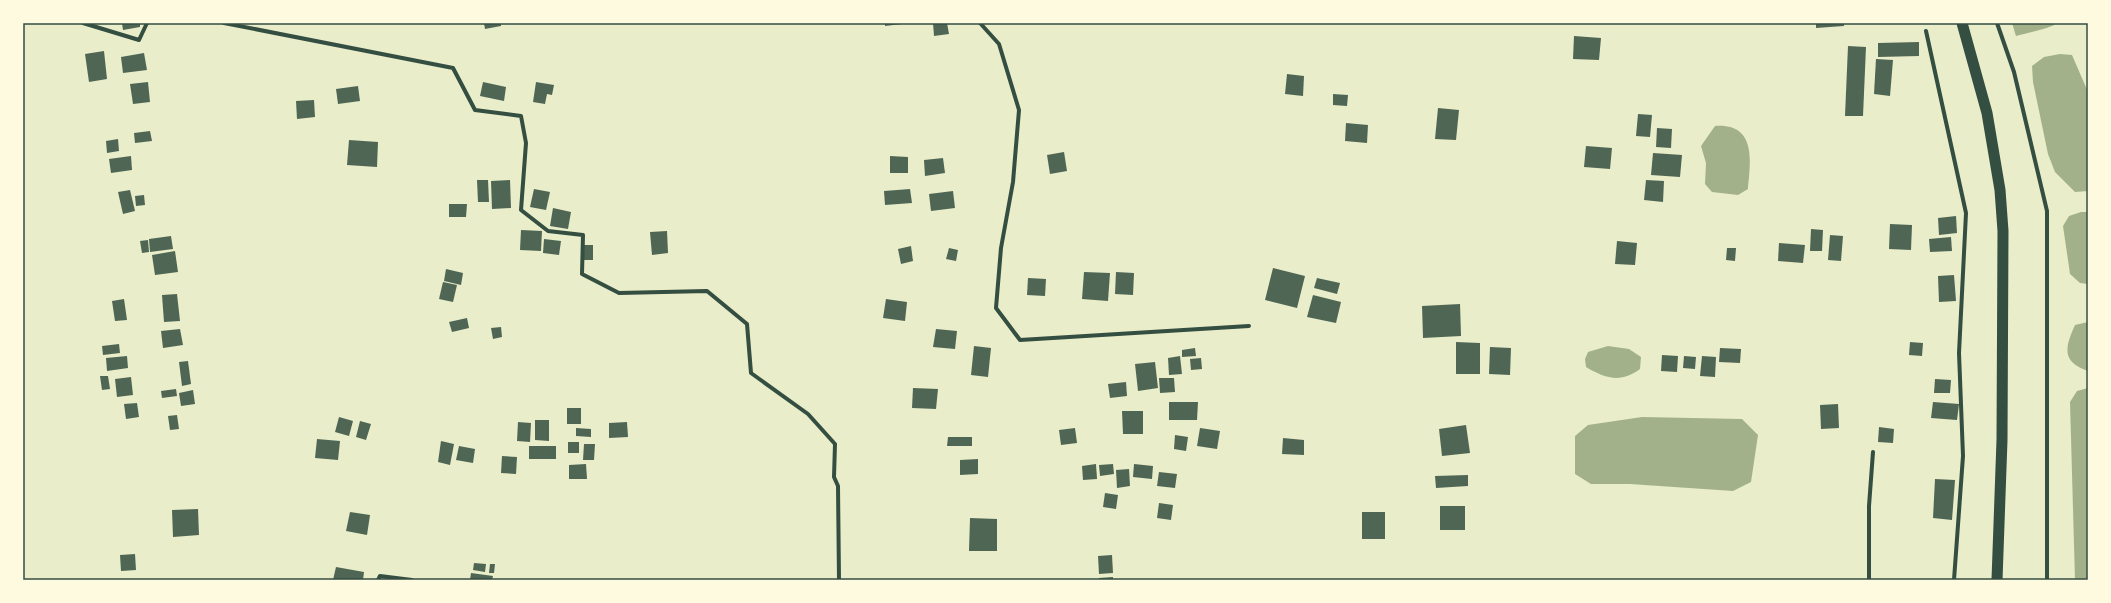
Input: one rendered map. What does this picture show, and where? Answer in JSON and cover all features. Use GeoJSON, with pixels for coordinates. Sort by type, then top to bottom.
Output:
{"type":"FeatureCollection","features":[{"type":"Feature","properties":{"kind":"highway"},"geometry":{"type":"LineString","coordinates":[[1962,23],[1989,120],[2000,190],[2003,231],[2002,440],[1998,580]]}},
{"type":"Feature","properties":{"kind":"street"},"geometry":{"type":"LineString","coordinates":[[82,23],[140,40],[147,23]]}},
{"type":"Feature","properties":{"kind":"street"},"geometry":{"type":"LineString","coordinates":[[224,23],[454,68],[475,110],[521,116],[526,143],[520,210],[548,231],[583,234],[582,274],[619,292],[707,291],[747,324],[751,373],[808,414],[836,444],[834,477],[838,486],[839,580]]}},
{"type":"Feature","properties":{"kind":"street"},"geometry":{"type":"LineString","coordinates":[[980,23],[999,44],[1019,110],[1013,182],[1001,248],[996,308],[1020,340],[1250,326]]}},
{"type":"Feature","properties":{"kind":"street"},"geometry":{"type":"LineString","coordinates":[[1997,23],[2014,72],[2047,211],[2047,580]]}},
{"type":"Feature","properties":{"kind":"street"},"geometry":{"type":"LineString","coordinates":[[1926,31],[1966,213],[1959,353],[1963,456],[1954,580]]}},
{"type":"Feature","properties":{"kind":"street"},"geometry":{"type":"LineString","coordinates":[[1869,580],[1869,506],[1873,452]]}},
{"type":"Feature","properties":{"kind":"street"},"geometry":{"type":"LineString","coordinates":[[378,580],[380,576],[412,580]]}},
{"type":"Feature","properties":{"kind":"shaded area"},"geometry":{"type":"Polygon","coordinates":[[[2012,23],[2057,23],[2044,29],[2016,36],[2012,23]]]}},
{"type":"Feature","properties":{"kind":"shaded area"},"geometry":{"type":"Polygon","coordinates":[[[2060,54],[2072,55],[2088,92],[2088,191],[2075,192],[2055,172],[2048,154],[2033,82],[2032,66],[2044,57],[2060,54]]]}},
{"type":"Feature","properties":{"kind":"shaded area"},"geometry":{"type":"Polygon","coordinates":[[[1715,126],[1728,127],[1738,130],[1744,137],[1748,146],[1750,166],[1748,189],[1738,195],[1712,192],[1705,184],[1706,163],[1701,146],[1715,126]]]}},
{"type":"Feature","properties":{"kind":"shaded area"},"geometry":{"type":"Polygon","coordinates":[[[2081,212],[2088,212],[2088,284],[2080,283],[2070,274],[2063,226],[2069,216],[2081,212]]]}},
{"type":"Feature","properties":{"kind":"shaded area"},"geometry":{"type":"Polygon","coordinates":[[[2088,322],[2088,371],[2073,363],[2069,358],[2068,347],[2075,325],[2088,322]]]}},
{"type":"Feature","properties":{"kind":"shaded area"},"geometry":{"type":"Polygon","coordinates":[[[1608,346],[1629,349],[1641,357],[1640,369],[1620,378],[1613,378],[1607,377],[1586,367],[1585,359],[1588,352],[1608,346]]]}},
{"type":"Feature","properties":{"kind":"shaded area"},"geometry":{"type":"Polygon","coordinates":[[[2088,388],[2088,580],[2075,580],[2070,402],[2077,391],[2088,388]]]}},
{"type":"Feature","properties":{"kind":"shaded area"},"geometry":{"type":"Polygon","coordinates":[[[1642,417],[1742,419],[1758,435],[1751,482],[1733,491],[1630,484],[1591,484],[1575,474],[1575,436],[1588,425],[1642,417]]]}},
{"type":"Feature","properties":{"kind":"building"},"geometry":{"type":"Polygon","coordinates":[[[122,23],[140,23],[140,27],[123,30],[122,23]]]}},
{"type":"Feature","properties":{"kind":"building"},"geometry":{"type":"Polygon","coordinates":[[[484,23],[501,23],[501,26],[485,29],[484,23]]]}},
{"type":"Feature","properties":{"kind":"building"},"geometry":{"type":"Polygon","coordinates":[[[885,23],[902,23],[902,24],[885,26],[885,23]]]}},
{"type":"Feature","properties":{"kind":"building"},"geometry":{"type":"Polygon","coordinates":[[[933,23],[947,23],[949,34],[934,36],[933,23]]]}},
{"type":"Feature","properties":{"kind":"building"},"geometry":{"type":"Polygon","coordinates":[[[1816,23],[1844,23],[1844,26],[1816,28],[1816,23]]]}},
{"type":"Feature","properties":{"kind":"building"},"geometry":{"type":"Polygon","coordinates":[[[1574,36],[1601,38],[1599,60],[1573,59],[1574,36]]]}},
{"type":"Feature","properties":{"kind":"building"},"geometry":{"type":"Polygon","coordinates":[[[1919,42],[1919,56],[1878,57],[1878,43],[1919,42]]]}},
{"type":"Feature","properties":{"kind":"building"},"geometry":{"type":"Polygon","coordinates":[[[1848,46],[1866,47],[1863,116],[1845,116],[1848,46]]]}},
{"type":"Feature","properties":{"kind":"building"},"geometry":{"type":"Polygon","coordinates":[[[104,51],[107,79],[89,82],[85,54],[104,51]]]}},
{"type":"Feature","properties":{"kind":"building"},"geometry":{"type":"Polygon","coordinates":[[[144,53],[147,70],[123,73],[121,57],[144,53]]]}},
{"type":"Feature","properties":{"kind":"building"},"geometry":{"type":"Polygon","coordinates":[[[1876,59],[1893,60],[1890,96],[1874,94],[1876,59]]]}},
{"type":"Feature","properties":{"kind":"building"},"geometry":{"type":"Polygon","coordinates":[[[1287,74],[1304,76],[1303,96],[1285,94],[1287,74]]]}},
{"type":"Feature","properties":{"kind":"building"},"geometry":{"type":"Polygon","coordinates":[[[148,82],[150,102],[133,104],[130,84],[148,82]]]}},
{"type":"Feature","properties":{"kind":"building"},"geometry":{"type":"Polygon","coordinates":[[[483,82],[506,87],[504,101],[480,96],[483,82]]]}},
{"type":"Feature","properties":{"kind":"building"},"geometry":{"type":"Polygon","coordinates":[[[536,82],[554,85],[552,95],[547,94],[545,104],[533,102],[536,82]]]}},
{"type":"Feature","properties":{"kind":"building"},"geometry":{"type":"Polygon","coordinates":[[[358,86],[360,101],[338,104],[336,89],[358,86]]]}},
{"type":"Feature","properties":{"kind":"building"},"geometry":{"type":"Polygon","coordinates":[[[1333,94],[1348,95],[1347,106],[1333,105],[1333,94]]]}},
{"type":"Feature","properties":{"kind":"building"},"geometry":{"type":"Polygon","coordinates":[[[314,100],[315,117],[297,119],[296,101],[314,100]]]}},
{"type":"Feature","properties":{"kind":"building"},"geometry":{"type":"Polygon","coordinates":[[[1438,108],[1459,110],[1456,140],[1435,139],[1438,108]]]}},
{"type":"Feature","properties":{"kind":"building"},"geometry":{"type":"Polygon","coordinates":[[[1638,114],[1652,115],[1650,137],[1636,136],[1638,114]]]}},
{"type":"Feature","properties":{"kind":"building"},"geometry":{"type":"Polygon","coordinates":[[[1346,123],[1368,125],[1367,143],[1345,141],[1346,123]]]}},
{"type":"Feature","properties":{"kind":"building"},"geometry":{"type":"Polygon","coordinates":[[[1657,128],[1672,129],[1671,148],[1656,147],[1657,128]]]}},
{"type":"Feature","properties":{"kind":"building"},"geometry":{"type":"Polygon","coordinates":[[[150,131],[152,141],[135,143],[134,133],[150,131]]]}},
{"type":"Feature","properties":{"kind":"building"},"geometry":{"type":"Polygon","coordinates":[[[118,139],[119,151],[107,153],[106,141],[118,139]]]}},
{"type":"Feature","properties":{"kind":"building"},"geometry":{"type":"Polygon","coordinates":[[[349,140],[378,142],[377,167],[347,165],[349,140]]]}},
{"type":"Feature","properties":{"kind":"building"},"geometry":{"type":"Polygon","coordinates":[[[1586,146],[1612,148],[1610,169],[1584,167],[1586,146]]]}},
{"type":"Feature","properties":{"kind":"building"},"geometry":{"type":"Polygon","coordinates":[[[1064,152],[1067,171],[1050,174],[1047,155],[1064,152]]]}},
{"type":"Feature","properties":{"kind":"building"},"geometry":{"type":"Polygon","coordinates":[[[1653,153],[1682,155],[1680,177],[1651,175],[1653,153]]]}},
{"type":"Feature","properties":{"kind":"building"},"geometry":{"type":"Polygon","coordinates":[[[131,156],[132,170],[111,173],[109,159],[131,156]]]}},
{"type":"Feature","properties":{"kind":"building"},"geometry":{"type":"Polygon","coordinates":[[[890,156],[908,157],[908,173],[890,173],[890,156]]]}},
{"type":"Feature","properties":{"kind":"building"},"geometry":{"type":"Polygon","coordinates":[[[943,158],[945,173],[925,176],[924,160],[943,158]]]}},
{"type":"Feature","properties":{"kind":"building"},"geometry":{"type":"Polygon","coordinates":[[[477,180],[488,180],[489,202],[478,202],[477,180]]]}},
{"type":"Feature","properties":{"kind":"building"},"geometry":{"type":"Polygon","coordinates":[[[510,180],[511,208],[492,209],[491,181],[510,180]]]}},
{"type":"Feature","properties":{"kind":"building"},"geometry":{"type":"Polygon","coordinates":[[[1646,180],[1664,181],[1663,202],[1644,200],[1646,180]]]}},
{"type":"Feature","properties":{"kind":"building"},"geometry":{"type":"Polygon","coordinates":[[[534,189],[550,192],[546,210],[530,207],[534,189]]]}},
{"type":"Feature","properties":{"kind":"building"},"geometry":{"type":"Polygon","coordinates":[[[910,189],[912,203],[885,205],[884,191],[910,189]]]}},
{"type":"Feature","properties":{"kind":"building"},"geometry":{"type":"Polygon","coordinates":[[[130,190],[135,211],[123,214],[118,192],[130,190]]]}},
{"type":"Feature","properties":{"kind":"building"},"geometry":{"type":"Polygon","coordinates":[[[953,191],[955,208],[931,211],[929,194],[953,191]]]}},
{"type":"Feature","properties":{"kind":"building"},"geometry":{"type":"Polygon","coordinates":[[[144,195],[145,205],[136,206],[135,196],[144,195]]]}},
{"type":"Feature","properties":{"kind":"building"},"geometry":{"type":"Polygon","coordinates":[[[449,204],[467,204],[466,217],[449,217],[449,204]]]}},
{"type":"Feature","properties":{"kind":"building"},"geometry":{"type":"Polygon","coordinates":[[[553,208],[571,212],[568,229],[550,226],[553,208]]]}},
{"type":"Feature","properties":{"kind":"building"},"geometry":{"type":"Polygon","coordinates":[[[1956,216],[1957,233],[1939,235],[1938,218],[1956,216]]]}},
{"type":"Feature","properties":{"kind":"building"},"geometry":{"type":"Polygon","coordinates":[[[1890,224],[1912,225],[1911,250],[1889,249],[1890,224]]]}},
{"type":"Feature","properties":{"kind":"building"},"geometry":{"type":"Polygon","coordinates":[[[1811,229],[1823,230],[1822,251],[1810,251],[1811,229]]]}},
{"type":"Feature","properties":{"kind":"building"},"geometry":{"type":"Polygon","coordinates":[[[521,230],[542,231],[541,251],[520,250],[521,230]]]}},
{"type":"Feature","properties":{"kind":"building"},"geometry":{"type":"Polygon","coordinates":[[[667,231],[668,253],[652,255],[650,232],[667,231]]]}},
{"type":"Feature","properties":{"kind":"building"},"geometry":{"type":"Polygon","coordinates":[[[1830,235],[1843,236],[1841,261],[1828,260],[1830,235]]]}},
{"type":"Feature","properties":{"kind":"building"},"geometry":{"type":"Polygon","coordinates":[[[171,236],[173,249],[150,252],[149,239],[171,236]]]}},
{"type":"Feature","properties":{"kind":"building"},"geometry":{"type":"Polygon","coordinates":[[[1951,237],[1952,251],[1930,252],[1929,239],[1951,237]]]}},
{"type":"Feature","properties":{"kind":"building"},"geometry":{"type":"Polygon","coordinates":[[[544,239],[561,241],[559,255],[543,253],[544,239]]]}},
{"type":"Feature","properties":{"kind":"building"},"geometry":{"type":"Polygon","coordinates":[[[148,240],[149,252],[142,253],[140,241],[148,240]]]}},
{"type":"Feature","properties":{"kind":"building"},"geometry":{"type":"Polygon","coordinates":[[[1617,241],[1637,243],[1635,265],[1615,264],[1617,241]]]}},
{"type":"Feature","properties":{"kind":"building"},"geometry":{"type":"Polygon","coordinates":[[[1779,243],[1805,245],[1803,263],[1778,261],[1779,243]]]}},
{"type":"Feature","properties":{"kind":"building"},"geometry":{"type":"Polygon","coordinates":[[[584,245],[593,245],[593,260],[584,260],[584,245]]]}},
{"type":"Feature","properties":{"kind":"building"},"geometry":{"type":"Polygon","coordinates":[[[911,246],[913,261],[901,264],[898,249],[911,246]]]}},
{"type":"Feature","properties":{"kind":"building"},"geometry":{"type":"Polygon","coordinates":[[[949,248],[958,250],[956,261],[946,259],[949,248]]]}},
{"type":"Feature","properties":{"kind":"building"},"geometry":{"type":"Polygon","coordinates":[[[1727,248],[1736,248],[1735,261],[1726,260],[1727,248]]]}},
{"type":"Feature","properties":{"kind":"building"},"geometry":{"type":"Polygon","coordinates":[[[175,251],[178,272],[155,275],[152,255],[175,251]]]}},
{"type":"Feature","properties":{"kind":"building"},"geometry":{"type":"Polygon","coordinates":[[[1273,268],[1305,276],[1297,308],[1265,300],[1273,268]]]}},
{"type":"Feature","properties":{"kind":"building"},"geometry":{"type":"Polygon","coordinates":[[[446,269],[463,273],[461,285],[444,281],[446,269]]]}},
{"type":"Feature","properties":{"kind":"building"},"geometry":{"type":"Polygon","coordinates":[[[1084,272],[1110,273],[1108,301],[1082,299],[1084,272]]]}},
{"type":"Feature","properties":{"kind":"building"},"geometry":{"type":"Polygon","coordinates":[[[1116,272],[1134,273],[1133,295],[1115,294],[1116,272]]]}},
{"type":"Feature","properties":{"kind":"building"},"geometry":{"type":"Polygon","coordinates":[[[1954,275],[1956,301],[1939,302],[1938,276],[1954,275]]]}},
{"type":"Feature","properties":{"kind":"building"},"geometry":{"type":"Polygon","coordinates":[[[1028,278],[1046,279],[1045,296],[1027,295],[1028,278]]]}},
{"type":"Feature","properties":{"kind":"building"},"geometry":{"type":"Polygon","coordinates":[[[1317,278],[1340,283],[1337,294],[1314,288],[1317,278]]]}},
{"type":"Feature","properties":{"kind":"building"},"geometry":{"type":"Polygon","coordinates":[[[443,282],[457,285],[453,302],[439,299],[443,282]]]}},
{"type":"Feature","properties":{"kind":"building"},"geometry":{"type":"Polygon","coordinates":[[[177,294],[180,321],[164,322],[162,295],[177,294]]]}},
{"type":"Feature","properties":{"kind":"building"},"geometry":{"type":"Polygon","coordinates":[[[1313,295],[1341,302],[1336,323],[1307,317],[1313,295]]]}},
{"type":"Feature","properties":{"kind":"building"},"geometry":{"type":"Polygon","coordinates":[[[124,299],[127,320],[115,321],[112,301],[124,299]]]}},
{"type":"Feature","properties":{"kind":"building"},"geometry":{"type":"Polygon","coordinates":[[[886,299],[907,302],[905,321],[883,318],[886,299]]]}},
{"type":"Feature","properties":{"kind":"building"},"geometry":{"type":"Polygon","coordinates":[[[1460,304],[1461,336],[1423,338],[1422,306],[1460,304]]]}},
{"type":"Feature","properties":{"kind":"building"},"geometry":{"type":"Polygon","coordinates":[[[467,318],[469,328],[452,332],[449,322],[467,318]]]}},
{"type":"Feature","properties":{"kind":"building"},"geometry":{"type":"Polygon","coordinates":[[[501,327],[502,337],[493,339],[491,328],[501,327]]]}},
{"type":"Feature","properties":{"kind":"building"},"geometry":{"type":"Polygon","coordinates":[[[180,329],[183,345],[163,348],[161,331],[180,329]]]}},
{"type":"Feature","properties":{"kind":"building"},"geometry":{"type":"Polygon","coordinates":[[[936,329],[957,331],[955,349],[933,347],[936,329]]]}},
{"type":"Feature","properties":{"kind":"building"},"geometry":{"type":"Polygon","coordinates":[[[1456,342],[1480,343],[1480,374],[1456,374],[1456,342]]]}},
{"type":"Feature","properties":{"kind":"building"},"geometry":{"type":"Polygon","coordinates":[[[1910,342],[1923,343],[1922,356],[1909,355],[1910,342]]]}},
{"type":"Feature","properties":{"kind":"building"},"geometry":{"type":"Polygon","coordinates":[[[119,344],[120,353],[103,355],[102,346],[119,344]]]}},
{"type":"Feature","properties":{"kind":"building"},"geometry":{"type":"Polygon","coordinates":[[[974,346],[991,348],[988,377],[971,375],[974,346]]]}},
{"type":"Feature","properties":{"kind":"building"},"geometry":{"type":"Polygon","coordinates":[[[1490,347],[1511,348],[1510,375],[1489,374],[1490,347]]]}},
{"type":"Feature","properties":{"kind":"building"},"geometry":{"type":"Polygon","coordinates":[[[1195,348],[1196,356],[1182,357],[1182,350],[1195,348]]]}},
{"type":"Feature","properties":{"kind":"building"},"geometry":{"type":"Polygon","coordinates":[[[1720,348],[1741,349],[1740,363],[1719,362],[1720,348]]]}},
{"type":"Feature","properties":{"kind":"building"},"geometry":{"type":"Polygon","coordinates":[[[1662,355],[1678,356],[1677,372],[1661,371],[1662,355]]]}},
{"type":"Feature","properties":{"kind":"building"},"geometry":{"type":"Polygon","coordinates":[[[127,356],[128,368],[107,371],[106,358],[127,356]]]}},
{"type":"Feature","properties":{"kind":"building"},"geometry":{"type":"Polygon","coordinates":[[[1180,356],[1182,374],[1169,375],[1168,358],[1180,356]]]}},
{"type":"Feature","properties":{"kind":"building"},"geometry":{"type":"Polygon","coordinates":[[[1684,356],[1696,357],[1695,369],[1683,368],[1684,356]]]}},
{"type":"Feature","properties":{"kind":"building"},"geometry":{"type":"Polygon","coordinates":[[[1702,356],[1716,357],[1715,377],[1700,376],[1702,356]]]}},
{"type":"Feature","properties":{"kind":"building"},"geometry":{"type":"Polygon","coordinates":[[[1201,358],[1202,369],[1191,370],[1190,359],[1201,358]]]}},
{"type":"Feature","properties":{"kind":"building"},"geometry":{"type":"Polygon","coordinates":[[[188,361],[191,384],[182,386],[179,362],[188,361]]]}},
{"type":"Feature","properties":{"kind":"building"},"geometry":{"type":"Polygon","coordinates":[[[1155,362],[1158,388],[1138,391],[1135,364],[1155,362]]]}},
{"type":"Feature","properties":{"kind":"building"},"geometry":{"type":"Polygon","coordinates":[[[100,376],[108,376],[110,389],[102,390],[100,376]]]}},
{"type":"Feature","properties":{"kind":"building"},"geometry":{"type":"Polygon","coordinates":[[[131,377],[133,395],[117,397],[115,379],[131,377]]]}},
{"type":"Feature","properties":{"kind":"building"},"geometry":{"type":"Polygon","coordinates":[[[1159,378],[1174,378],[1175,392],[1160,393],[1159,378]]]}},
{"type":"Feature","properties":{"kind":"building"},"geometry":{"type":"Polygon","coordinates":[[[1935,379],[1951,380],[1950,393],[1934,393],[1935,379]]]}},
{"type":"Feature","properties":{"kind":"building"},"geometry":{"type":"Polygon","coordinates":[[[1126,382],[1127,396],[1110,398],[1108,384],[1126,382]]]}},
{"type":"Feature","properties":{"kind":"building"},"geometry":{"type":"Polygon","coordinates":[[[913,388],[938,389],[936,409],[912,408],[913,388]]]}},
{"type":"Feature","properties":{"kind":"building"},"geometry":{"type":"Polygon","coordinates":[[[176,389],[177,396],[162,398],[161,391],[176,389]]]}},
{"type":"Feature","properties":{"kind":"building"},"geometry":{"type":"Polygon","coordinates":[[[193,390],[195,404],[181,406],[179,393],[193,390]]]}},
{"type":"Feature","properties":{"kind":"building"},"geometry":{"type":"Polygon","coordinates":[[[1169,402],[1198,402],[1197,420],[1169,420],[1169,402]]]}},
{"type":"Feature","properties":{"kind":"building"},"geometry":{"type":"Polygon","coordinates":[[[1933,402],[1959,404],[1957,420],[1931,418],[1933,402]]]}},
{"type":"Feature","properties":{"kind":"building"},"geometry":{"type":"Polygon","coordinates":[[[137,403],[139,417],[126,419],[124,404],[137,403]]]}},
{"type":"Feature","properties":{"kind":"building"},"geometry":{"type":"Polygon","coordinates":[[[1838,404],[1839,428],[1821,429],[1820,405],[1838,404]]]}},
{"type":"Feature","properties":{"kind":"building"},"geometry":{"type":"Polygon","coordinates":[[[567,408],[581,408],[581,424],[567,424],[567,408]]]}},
{"type":"Feature","properties":{"kind":"building"},"geometry":{"type":"Polygon","coordinates":[[[1122,411],[1143,411],[1143,434],[1123,434],[1122,411]]]}},
{"type":"Feature","properties":{"kind":"building"},"geometry":{"type":"Polygon","coordinates":[[[177,415],[179,429],[170,430],[168,416],[177,415]]]}},
{"type":"Feature","properties":{"kind":"building"},"geometry":{"type":"Polygon","coordinates":[[[339,417],[353,421],[349,436],[335,432],[339,417]]]}},
{"type":"Feature","properties":{"kind":"building"},"geometry":{"type":"Polygon","coordinates":[[[535,420],[549,420],[549,441],[535,440],[535,420]]]}},
{"type":"Feature","properties":{"kind":"building"},"geometry":{"type":"Polygon","coordinates":[[[360,421],[371,424],[366,440],[356,437],[360,421]]]}},
{"type":"Feature","properties":{"kind":"building"},"geometry":{"type":"Polygon","coordinates":[[[518,422],[531,423],[530,442],[517,441],[518,422]]]}},
{"type":"Feature","properties":{"kind":"building"},"geometry":{"type":"Polygon","coordinates":[[[627,422],[628,437],[609,438],[609,423],[627,422]]]}},
{"type":"Feature","properties":{"kind":"building"},"geometry":{"type":"Polygon","coordinates":[[[1466,425],[1470,453],[1442,456],[1439,429],[1466,425]]]}},
{"type":"Feature","properties":{"kind":"building"},"geometry":{"type":"Polygon","coordinates":[[[1879,427],[1894,429],[1893,443],[1878,442],[1879,427]]]}},
{"type":"Feature","properties":{"kind":"building"},"geometry":{"type":"Polygon","coordinates":[[[576,428],[591,429],[591,437],[576,436],[576,428]]]}},
{"type":"Feature","properties":{"kind":"building"},"geometry":{"type":"Polygon","coordinates":[[[1075,428],[1077,443],[1061,445],[1059,430],[1075,428]]]}},
{"type":"Feature","properties":{"kind":"building"},"geometry":{"type":"Polygon","coordinates":[[[1200,428],[1220,431],[1217,449],[1197,446],[1200,428]]]}},
{"type":"Feature","properties":{"kind":"building"},"geometry":{"type":"Polygon","coordinates":[[[1175,435],[1188,437],[1186,451],[1174,449],[1175,435]]]}},
{"type":"Feature","properties":{"kind":"building"},"geometry":{"type":"Polygon","coordinates":[[[948,437],[972,437],[972,446],[947,446],[948,437]]]}},
{"type":"Feature","properties":{"kind":"building"},"geometry":{"type":"Polygon","coordinates":[[[1283,438],[1304,440],[1304,455],[1282,454],[1283,438]]]}},
{"type":"Feature","properties":{"kind":"building"},"geometry":{"type":"Polygon","coordinates":[[[317,439],[340,441],[338,460],[315,458],[317,439]]]}},
{"type":"Feature","properties":{"kind":"building"},"geometry":{"type":"Polygon","coordinates":[[[441,441],[454,444],[450,465],[438,462],[441,441]]]}},
{"type":"Feature","properties":{"kind":"building"},"geometry":{"type":"Polygon","coordinates":[[[568,442],[579,442],[579,453],[568,453],[568,442]]]}},
{"type":"Feature","properties":{"kind":"building"},"geometry":{"type":"Polygon","coordinates":[[[584,444],[595,444],[594,460],[583,460],[584,444]]]}},
{"type":"Feature","properties":{"kind":"building"},"geometry":{"type":"Polygon","coordinates":[[[459,446],[475,449],[473,463],[456,460],[459,446]]]}},
{"type":"Feature","properties":{"kind":"building"},"geometry":{"type":"Polygon","coordinates":[[[529,446],[556,446],[556,459],[529,459],[529,446]]]}},
{"type":"Feature","properties":{"kind":"building"},"geometry":{"type":"Polygon","coordinates":[[[502,456],[517,457],[516,474],[501,473],[502,456]]]}},
{"type":"Feature","properties":{"kind":"building"},"geometry":{"type":"Polygon","coordinates":[[[978,459],[978,474],[960,475],[960,460],[978,459]]]}},
{"type":"Feature","properties":{"kind":"building"},"geometry":{"type":"Polygon","coordinates":[[[586,464],[587,479],[569,479],[569,465],[586,464]]]}},
{"type":"Feature","properties":{"kind":"building"},"geometry":{"type":"Polygon","coordinates":[[[1096,464],[1097,479],[1083,480],[1082,466],[1096,464]]]}},
{"type":"Feature","properties":{"kind":"building"},"geometry":{"type":"Polygon","coordinates":[[[1113,464],[1114,474],[1100,476],[1099,465],[1113,464]]]}},
{"type":"Feature","properties":{"kind":"building"},"geometry":{"type":"Polygon","coordinates":[[[1134,464],[1153,466],[1152,479],[1133,477],[1134,464]]]}},
{"type":"Feature","properties":{"kind":"building"},"geometry":{"type":"Polygon","coordinates":[[[1129,469],[1130,486],[1117,488],[1116,470],[1129,469]]]}},
{"type":"Feature","properties":{"kind":"building"},"geometry":{"type":"Polygon","coordinates":[[[1159,472],[1177,474],[1175,488],[1157,486],[1159,472]]]}},
{"type":"Feature","properties":{"kind":"building"},"geometry":{"type":"Polygon","coordinates":[[[1468,475],[1468,486],[1436,488],[1435,476],[1468,475]]]}},
{"type":"Feature","properties":{"kind":"building"},"geometry":{"type":"Polygon","coordinates":[[[1935,479],[1955,480],[1952,520],[1933,518],[1935,479]]]}},
{"type":"Feature","properties":{"kind":"building"},"geometry":{"type":"Polygon","coordinates":[[[1105,493],[1118,495],[1116,509],[1103,507],[1105,493]]]}},
{"type":"Feature","properties":{"kind":"building"},"geometry":{"type":"Polygon","coordinates":[[[1159,503],[1173,505],[1171,520],[1157,518],[1159,503]]]}},
{"type":"Feature","properties":{"kind":"building"},"geometry":{"type":"Polygon","coordinates":[[[1440,506],[1465,506],[1465,530],[1440,530],[1440,506]]]}},
{"type":"Feature","properties":{"kind":"building"},"geometry":{"type":"Polygon","coordinates":[[[198,509],[199,535],[173,537],[172,510],[198,509]]]}},
{"type":"Feature","properties":{"kind":"building"},"geometry":{"type":"Polygon","coordinates":[[[350,512],[370,515],[367,535],[346,531],[350,512]]]}},
{"type":"Feature","properties":{"kind":"building"},"geometry":{"type":"Polygon","coordinates":[[[1362,512],[1385,512],[1385,539],[1362,539],[1362,512]]]}},
{"type":"Feature","properties":{"kind":"building"},"geometry":{"type":"Polygon","coordinates":[[[970,518],[997,519],[997,551],[969,551],[970,518]]]}},
{"type":"Feature","properties":{"kind":"building"},"geometry":{"type":"Polygon","coordinates":[[[135,554],[136,570],[121,571],[120,555],[135,554]]]}},
{"type":"Feature","properties":{"kind":"building"},"geometry":{"type":"Polygon","coordinates":[[[1112,555],[1113,573],[1099,574],[1098,556],[1112,555]]]}},
{"type":"Feature","properties":{"kind":"building"},"geometry":{"type":"Polygon","coordinates":[[[474,563],[486,564],[485,572],[473,570],[474,563]]]}},
{"type":"Feature","properties":{"kind":"building"},"geometry":{"type":"Polygon","coordinates":[[[490,564],[495,564],[494,573],[489,573],[490,564]]]}},
{"type":"Feature","properties":{"kind":"building"},"geometry":{"type":"Polygon","coordinates":[[[336,567],[364,572],[363,580],[333,580],[336,567]]]}},
{"type":"Feature","properties":{"kind":"building"},"geometry":{"type":"Polygon","coordinates":[[[471,573],[493,576],[492,580],[470,580],[471,573]]]}},
{"type":"Feature","properties":{"kind":"building"},"geometry":{"type":"Polygon","coordinates":[[[1113,577],[1113,580],[1099,580],[1099,578],[1113,577]]]}}]}
